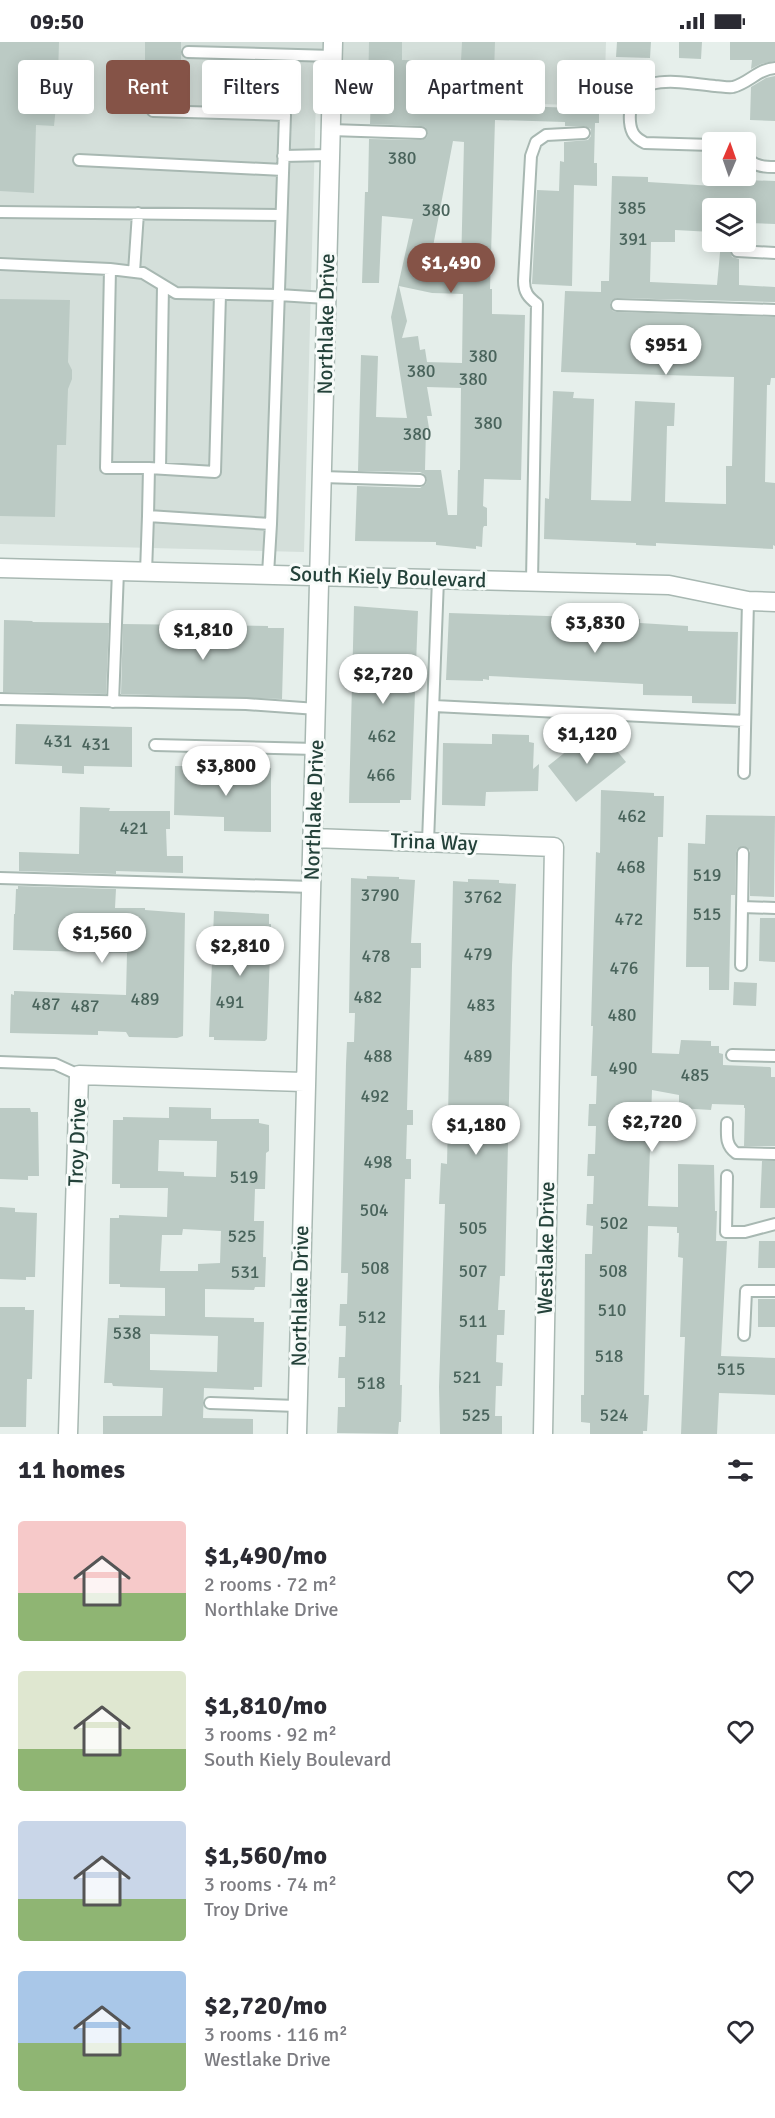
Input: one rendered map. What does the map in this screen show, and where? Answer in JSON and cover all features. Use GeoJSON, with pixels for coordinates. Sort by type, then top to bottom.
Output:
{"type":"FeatureCollection","features":[{"type":"Feature","properties":{"kind":"street","name":"Northlake Drive"},"geometry":{"type":"LineString","coordinates":[[297,1434],[304,1082],[314,838],[333,49]]}},
{"type":"Feature","properties":{"kind":"street","name":"South Kiely Boulevard"},"geometry":{"type":"LineString","coordinates":[[0,568],[669,585],[748,601],[775,602]]}},
{"type":"Feature","properties":{"kind":"street","name":"Trina Way"},"geometry":{"type":"LineString","coordinates":[[314,838],[554,847]]}},
{"type":"Feature","properties":{"kind":"street","name":"Westlake Drive"},"geometry":{"type":"LineString","coordinates":[[543,1434],[554,847]]}},
{"type":"Feature","properties":{"kind":"street","name":"Troy Drive"},"geometry":{"type":"LineString","coordinates":[[68,1434],[79,1075],[304,1082]]}},
{"type":"Feature","properties":{"kind":"lane"},"geometry":{"type":"LineString","coordinates":[[188,52],[333,49]]}},
{"type":"Feature","properties":{"kind":"lane"},"geometry":{"type":"LineString","coordinates":[[702,145],[645,143],[636,138],[631,128],[630,117],[631,104],[637,92],[660,81],[732,87],[756,73],[775,68]]}},
{"type":"Feature","properties":{"kind":"lane"},"geometry":{"type":"LineString","coordinates":[[190,112],[285,115],[268,574]]}},
{"type":"Feature","properties":{"kind":"lane"},"geometry":{"type":"LineString","coordinates":[[331,130],[421,133]]}},
{"type":"Feature","properties":{"kind":"lane"},"geometry":{"type":"LineString","coordinates":[[532,581],[537,304],[524,290],[531,156],[536,142],[546,135],[584,133]]}},
{"type":"Feature","properties":{"kind":"lane"},"geometry":{"type":"LineString","coordinates":[[283,156],[330,155]]}},
{"type":"Feature","properties":{"kind":"lane"},"geometry":{"type":"LineString","coordinates":[[79,160],[283,170]]}},
{"type":"Feature","properties":{"kind":"lane"},"geometry":{"type":"LineString","coordinates":[[756,165],[762,167],[775,166]]}},
{"type":"Feature","properties":{"kind":"lane"},"geometry":{"type":"LineString","coordinates":[[0,212],[281,215]]}},
{"type":"Feature","properties":{"kind":"lane"},"geometry":{"type":"LineString","coordinates":[[134,272],[138,213]]}},
{"type":"Feature","properties":{"kind":"lane"},"geometry":{"type":"LineString","coordinates":[[756,252],[775,253]]}},
{"type":"Feature","properties":{"kind":"lane"},"geometry":{"type":"LineString","coordinates":[[0,264],[110,269],[144,273],[176,293],[327,298]]}},
{"type":"Feature","properties":{"kind":"lane"},"geometry":{"type":"LineString","coordinates":[[110,269],[106,468],[215,472],[220,294]]}},
{"type":"Feature","properties":{"kind":"lane"},"geometry":{"type":"LineString","coordinates":[[146,572],[148,516],[155,468],[163,285]]}},
{"type":"Feature","properties":{"kind":"lane"},"geometry":{"type":"LineString","coordinates":[[617,305],[775,310]]}},
{"type":"Feature","properties":{"kind":"lane"},"geometry":{"type":"LineString","coordinates":[[322,477],[420,480]]}},
{"type":"Feature","properties":{"kind":"lane"},"geometry":{"type":"LineString","coordinates":[[148,516],[271,524]]}},
{"type":"Feature","properties":{"kind":"lane"},"geometry":{"type":"LineString","coordinates":[[113,702],[118,571]]}},
{"type":"Feature","properties":{"kind":"lane"},"geometry":{"type":"LineString","coordinates":[[428,842],[435,706],[438,579]]}},
{"type":"Feature","properties":{"kind":"lane"},"geometry":{"type":"LineString","coordinates":[[744,774],[748,601]]}},
{"type":"Feature","properties":{"kind":"lane"},"geometry":{"type":"LineString","coordinates":[[0,699],[246,704],[316,709]]}},
{"type":"Feature","properties":{"kind":"lane"},"geometry":{"type":"LineString","coordinates":[[435,706],[745,721]]}},
{"type":"Feature","properties":{"kind":"lane"},"geometry":{"type":"LineString","coordinates":[[154,745],[316,748]]}},
{"type":"Feature","properties":{"kind":"lane"},"geometry":{"type":"LineString","coordinates":[[741,965],[744,853]]}},
{"type":"Feature","properties":{"kind":"lane"},"geometry":{"type":"LineString","coordinates":[[0,878],[312,887]]}},
{"type":"Feature","properties":{"kind":"lane"},"geometry":{"type":"LineString","coordinates":[[742,907],[775,908]]}},
{"type":"Feature","properties":{"kind":"lane"},"geometry":{"type":"LineString","coordinates":[[732,1055],[775,1056]]}},
{"type":"Feature","properties":{"kind":"lane"},"geometry":{"type":"LineString","coordinates":[[0,1062],[55,1064],[79,1075]]}},
{"type":"Feature","properties":{"kind":"lane"},"geometry":{"type":"LineString","coordinates":[[727,1123],[727,1142],[730,1149],[736,1153],[775,1154]]}},
{"type":"Feature","properties":{"kind":"lane"},"geometry":{"type":"LineString","coordinates":[[727,1176],[726,1232],[745,1232],[775,1224]]}},
{"type":"Feature","properties":{"kind":"lane"},"geometry":{"type":"LineString","coordinates":[[744,1335],[746,1291],[775,1291]]}},
{"type":"Feature","properties":{"kind":"lane"},"geometry":{"type":"LineString","coordinates":[[210,1403],[297,1406]]}},
{"type":"Feature","properties":{"kind":"shaded area"},"geometry":{"type":"Polygon","coordinates":[[[0,42],[606,42],[605,60],[557,60],[557,105],[545,104],[545,60],[406,60],[406,100],[394,99],[394,60],[313,60],[313,114],[316,114],[304,552],[0,544],[0,42]]]}},
{"type":"Feature","properties":{"kind":"building"},"geometry":{"type":"Polygon","coordinates":[[[0,42],[59,42],[58,60],[18,60],[18,114],[55,114],[54,126],[36,125],[34,193],[0,191],[0,42]]]}},
{"type":"Feature","properties":{"kind":"building"},"geometry":{"type":"Polygon","coordinates":[[[145,42],[181,42],[181,60],[145,60],[145,42]]]}},
{"type":"Feature","properties":{"kind":"building"},"geometry":{"type":"Polygon","coordinates":[[[369,42],[402,42],[402,60],[406,60],[406,114],[545,114],[545,107],[557,107],[557,114],[599,114],[599,123],[595,123],[594,163],[597,163],[597,186],[574,185],[572,286],[532,284],[537,190],[559,191],[560,161],[564,162],[564,142],[588,140],[591,136],[591,129],[584,126],[565,126],[565,122],[495,120],[490,289],[492,289],[492,314],[525,315],[521,480],[484,479],[483,506],[487,508],[487,526],[483,528],[482,547],[476,546],[476,549],[436,545],[436,542],[355,541],[357,486],[420,488],[426,484],[427,480],[420,472],[358,471],[361,355],[378,356],[376,417],[407,418],[391,317],[413,219],[382,216],[379,283],[362,283],[369,139],[421,140],[427,137],[428,133],[425,127],[421,126],[370,124],[370,114],[394,114],[394,60],[369,60],[369,42]],[[453,141],[431,257],[434,257],[432,267],[461,268],[464,142],[453,141]],[[399,286],[407,321],[402,338],[418,336],[420,350],[425,349],[427,362],[462,363],[463,294],[432,293],[399,286]],[[427,387],[432,416],[427,416],[429,428],[426,428],[425,470],[441,470],[448,515],[457,515],[461,388],[427,387]]]}},
{"type":"Feature","properties":{"kind":"building"},"geometry":{"type":"Polygon","coordinates":[[[462,42],[495,42],[494,60],[461,60],[462,42]]]}},
{"type":"Feature","properties":{"kind":"building"},"geometry":{"type":"Polygon","coordinates":[[[617,42],[651,42],[650,58],[616,57],[617,42]]]}},
{"type":"Feature","properties":{"kind":"building"},"geometry":{"type":"Polygon","coordinates":[[[679,42],[702,42],[701,59],[679,58],[679,42]]]}},
{"type":"Feature","properties":{"kind":"building"},"geometry":{"type":"Polygon","coordinates":[[[730,42],[775,42],[775,61],[751,69],[752,60],[730,60],[730,42]]]}},
{"type":"Feature","properties":{"kind":"building"},"geometry":{"type":"Polygon","coordinates":[[[775,76],[775,121],[750,120],[751,87],[766,78],[775,76]]]}},
{"type":"Feature","properties":{"kind":"building"},"geometry":{"type":"Polygon","coordinates":[[[612,176],[648,177],[648,182],[702,186],[756,186],[756,180],[775,181],[775,224],[756,223],[756,198],[702,198],[702,231],[675,230],[675,242],[651,242],[650,282],[717,285],[720,252],[730,252],[732,257],[739,259],[739,285],[775,287],[775,302],[617,298],[611,301],[610,305],[613,311],[617,312],[775,317],[775,378],[771,378],[770,385],[767,385],[765,482],[775,483],[775,546],[773,545],[773,549],[656,543],[656,546],[544,539],[545,498],[549,499],[553,391],[574,392],[573,398],[594,399],[591,500],[631,501],[635,401],[675,403],[674,426],[667,426],[665,502],[726,504],[726,466],[732,466],[734,377],[561,372],[565,291],[601,292],[601,281],[609,281],[612,176]]]}},
{"type":"Feature","properties":{"kind":"building"},"geometry":{"type":"Polygon","coordinates":[[[0,299],[70,300],[68,362],[72,370],[72,379],[68,389],[66,445],[57,445],[55,517],[0,516],[0,299]]]}},
{"type":"Feature","properties":{"kind":"building"},"geometry":{"type":"Polygon","coordinates":[[[354,606],[418,611],[411,800],[400,800],[400,803],[349,803],[354,606]]]}},
{"type":"Feature","properties":{"kind":"building"},"geometry":{"type":"Polygon","coordinates":[[[449,613],[640,619],[640,623],[688,626],[688,631],[738,632],[736,704],[692,703],[692,696],[643,695],[643,684],[489,676],[489,680],[483,679],[483,681],[446,680],[449,613]]]}},
{"type":"Feature","properties":{"kind":"building"},"geometry":{"type":"Polygon","coordinates":[[[4,620],[109,623],[106,694],[3,692],[4,620]]]}},
{"type":"Feature","properties":{"kind":"building"},"geometry":{"type":"Polygon","coordinates":[[[123,624],[284,628],[282,699],[121,694],[123,624]]]}},
{"type":"Feature","properties":{"kind":"building"},"geometry":{"type":"Polygon","coordinates":[[[16,724],[132,727],[132,767],[84,766],[84,774],[62,773],[62,766],[15,764],[16,724]]]}},
{"type":"Feature","properties":{"kind":"building"},"geometry":{"type":"Polygon","coordinates":[[[600,730],[626,762],[576,802],[548,766],[600,730]]]}},
{"type":"Feature","properties":{"kind":"building"},"geometry":{"type":"Polygon","coordinates":[[[492,734],[529,735],[529,742],[534,743],[533,769],[539,764],[538,791],[486,792],[485,806],[442,805],[443,743],[492,744],[492,734]]]}},
{"type":"Feature","properties":{"kind":"building"},"geometry":{"type":"Polygon","coordinates":[[[175,766],[193,766],[193,770],[227,771],[227,768],[271,768],[271,832],[224,831],[224,817],[174,815],[175,766]]]}},
{"type":"Feature","properties":{"kind":"building"},"geometry":{"type":"Polygon","coordinates":[[[601,790],[654,793],[654,796],[664,796],[663,837],[658,837],[652,1053],[679,1054],[681,1040],[711,1041],[711,1046],[719,1046],[719,1053],[723,1054],[723,1065],[770,1067],[771,1077],[775,1077],[775,1146],[744,1146],[744,1105],[712,1104],[711,1110],[679,1108],[679,1095],[652,1090],[648,1206],[678,1207],[678,1164],[714,1165],[716,1241],[727,1241],[721,1356],[775,1358],[775,1395],[719,1393],[717,1434],[681,1434],[685,1337],[680,1337],[683,1258],[678,1257],[677,1227],[648,1226],[644,1395],[649,1395],[647,1431],[643,1431],[643,1434],[590,1434],[590,1423],[581,1422],[581,1395],[584,1395],[585,1254],[592,1254],[593,1226],[586,1225],[587,1204],[593,1204],[594,1176],[587,1176],[588,1154],[595,1154],[596,1126],[588,1126],[589,1104],[596,1104],[597,1076],[591,1076],[593,1026],[591,1026],[596,852],[600,853],[601,790]]]}},
{"type":"Feature","properties":{"kind":"building"},"geometry":{"type":"Polygon","coordinates":[[[80,807],[110,808],[109,811],[170,811],[170,829],[166,829],[167,856],[183,856],[183,873],[116,871],[116,874],[19,871],[19,852],[79,854],[80,807]]]}},
{"type":"Feature","properties":{"kind":"building"},"geometry":{"type":"Polygon","coordinates":[[[706,815],[775,816],[774,897],[750,896],[750,850],[743,846],[736,852],[735,895],[731,895],[729,990],[709,990],[709,967],[686,967],[688,843],[705,844],[706,815]]]}},
{"type":"Feature","properties":{"kind":"building"},"geometry":{"type":"Polygon","coordinates":[[[367,876],[415,880],[411,943],[421,943],[421,968],[411,968],[407,1110],[413,1110],[413,1125],[407,1125],[406,1159],[411,1159],[411,1179],[405,1179],[401,1422],[399,1422],[398,1434],[337,1433],[338,1407],[345,1407],[345,1378],[338,1378],[339,1357],[345,1357],[346,1326],[339,1326],[340,1304],[347,1304],[348,1273],[341,1273],[346,1064],[347,1042],[354,1042],[355,1013],[349,1013],[351,878],[367,879],[367,876]]]}},
{"type":"Feature","properties":{"kind":"building"},"geometry":{"type":"Polygon","coordinates":[[[468,879],[499,880],[499,883],[516,884],[505,1276],[500,1276],[498,1310],[505,1310],[504,1335],[497,1335],[496,1362],[503,1363],[502,1386],[496,1386],[495,1416],[502,1416],[502,1434],[440,1434],[439,1387],[445,1204],[439,1204],[441,1163],[447,1164],[453,881],[468,882],[468,879]]]}},
{"type":"Feature","properties":{"kind":"building"},"geometry":{"type":"Polygon","coordinates":[[[18,886],[116,889],[115,908],[145,908],[145,910],[185,913],[183,1036],[177,1038],[129,1037],[126,1032],[98,1031],[98,1035],[10,1033],[11,994],[14,995],[14,991],[126,995],[127,953],[13,950],[14,914],[18,886]]]}},
{"type":"Feature","properties":{"kind":"building"},"geometry":{"type":"Polygon","coordinates":[[[214,911],[269,914],[269,924],[271,924],[267,1039],[265,1041],[214,1040],[214,1037],[209,1037],[214,911]]]}},
{"type":"Feature","properties":{"kind":"building"},"geometry":{"type":"Polygon","coordinates":[[[760,918],[775,918],[775,962],[759,961],[760,918]]]}},
{"type":"Feature","properties":{"kind":"building"},"geometry":{"type":"Polygon","coordinates":[[[734,982],[757,983],[756,1006],[733,1005],[734,982]]]}},
{"type":"Feature","properties":{"kind":"building"},"geometry":{"type":"Polygon","coordinates":[[[169,1107],[211,1108],[211,1119],[259,1119],[259,1123],[269,1125],[265,1189],[255,1189],[254,1221],[264,1221],[265,1287],[255,1287],[254,1290],[205,1289],[205,1317],[254,1318],[254,1322],[264,1322],[262,1387],[254,1387],[254,1390],[204,1388],[203,1418],[253,1419],[253,1434],[103,1434],[103,1416],[162,1416],[163,1388],[113,1386],[112,1383],[104,1383],[108,1318],[119,1318],[119,1315],[165,1316],[165,1288],[120,1287],[120,1284],[109,1284],[110,1218],[119,1218],[119,1215],[167,1217],[168,1188],[120,1188],[120,1184],[112,1184],[113,1120],[123,1120],[123,1117],[169,1118],[169,1107]],[[159,1140],[158,1171],[184,1172],[184,1176],[216,1177],[217,1141],[159,1140]],[[183,1229],[182,1235],[162,1235],[160,1271],[198,1271],[198,1264],[220,1263],[221,1231],[183,1229]],[[150,1334],[150,1370],[217,1372],[218,1336],[150,1334]]]}},
{"type":"Feature","properties":{"kind":"building"},"geometry":{"type":"Polygon","coordinates":[[[0,1108],[30,1108],[31,1112],[38,1112],[39,1176],[28,1176],[28,1180],[0,1179],[0,1108]]]}},
{"type":"Feature","properties":{"kind":"building"},"geometry":{"type":"Polygon","coordinates":[[[762,1161],[775,1161],[775,1208],[760,1208],[762,1161]]]}},
{"type":"Feature","properties":{"kind":"building"},"geometry":{"type":"Polygon","coordinates":[[[0,1207],[15,1208],[15,1212],[37,1213],[35,1277],[26,1277],[26,1280],[0,1279],[0,1207]]]}},
{"type":"Feature","properties":{"kind":"building"},"geometry":{"type":"Polygon","coordinates":[[[759,1241],[775,1241],[775,1268],[758,1268],[759,1241]]]}},
{"type":"Feature","properties":{"kind":"building"},"geometry":{"type":"Polygon","coordinates":[[[758,1299],[775,1299],[775,1327],[758,1327],[758,1299]]]}},
{"type":"Feature","properties":{"kind":"building"},"geometry":{"type":"Polygon","coordinates":[[[0,1307],[25,1307],[25,1310],[34,1310],[32,1379],[27,1379],[26,1427],[0,1427],[0,1307]]]}}]}
